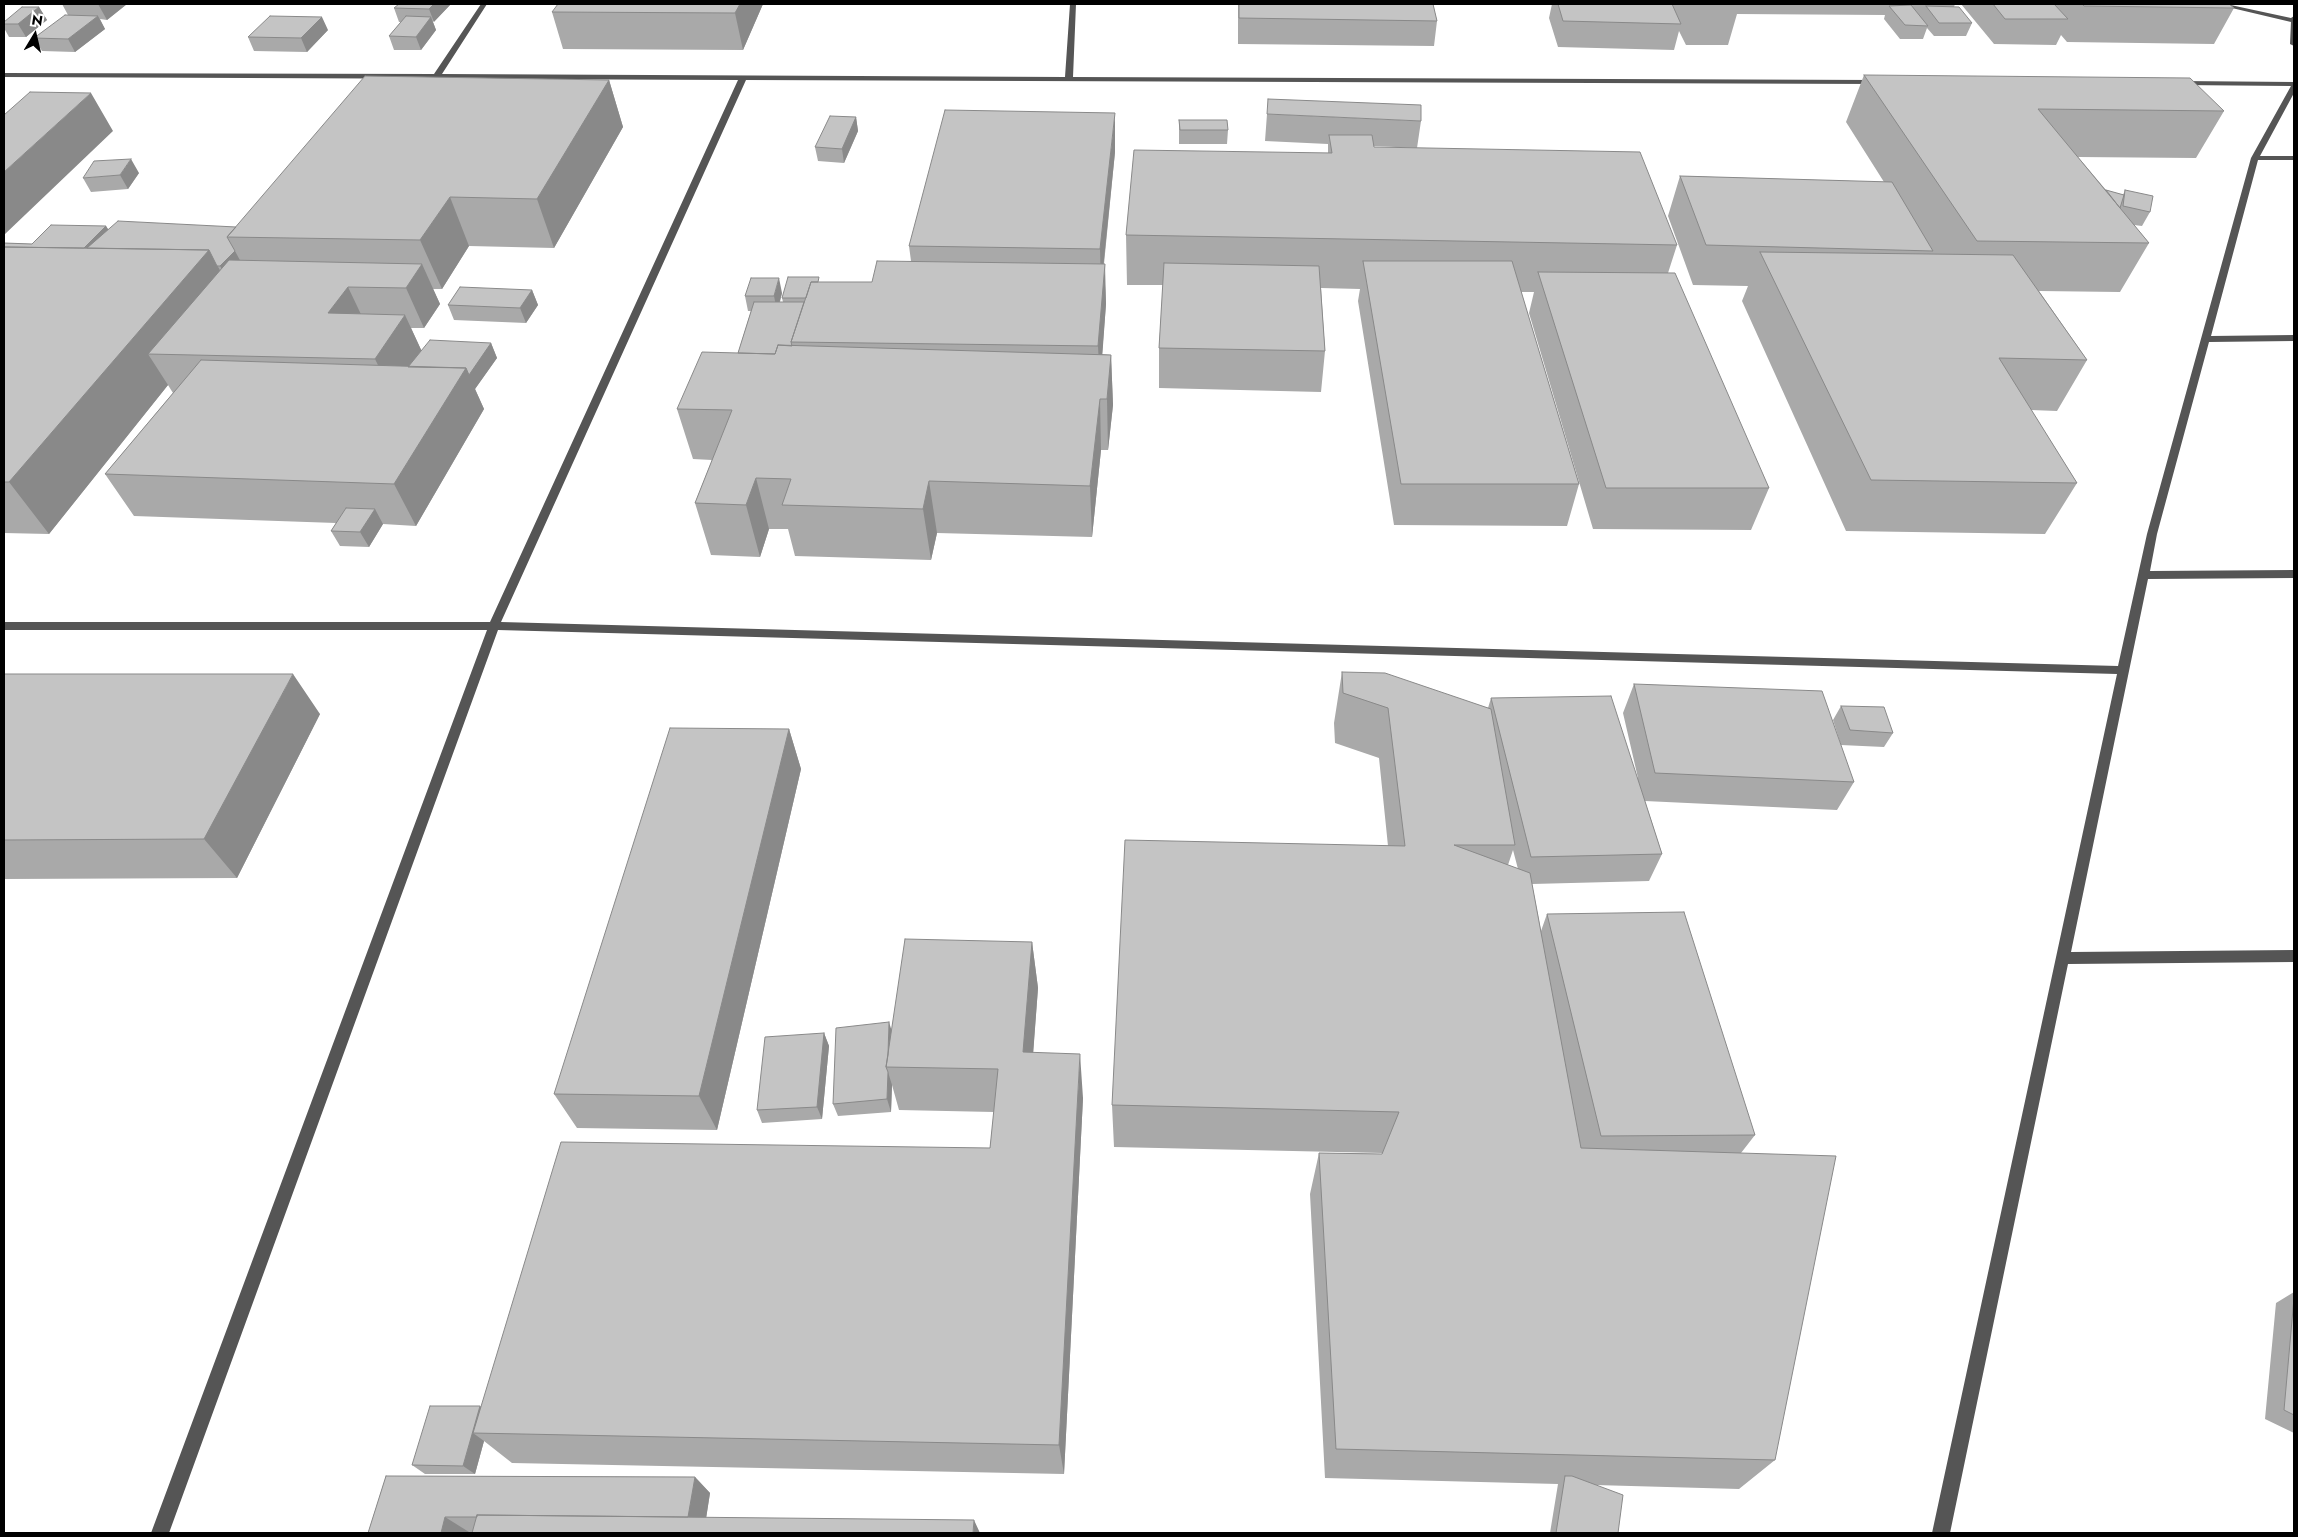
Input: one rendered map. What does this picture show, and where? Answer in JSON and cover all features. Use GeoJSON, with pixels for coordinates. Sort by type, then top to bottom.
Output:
{"type":"FeatureCollection","features":[{"type":"Feature","properties":{"kind":"street"},"geometry":{"type":"LineString","coordinates":[[436,76],[484,4]]}},
{"type":"Feature","properties":{"kind":"street"},"geometry":{"type":"LineString","coordinates":[[1069,79],[1073,4]]}},
{"type":"Feature","properties":{"kind":"street"},"geometry":{"type":"LineString","coordinates":[[2218,4],[2294,20],[2294,44]]}},
{"type":"Feature","properties":{"kind":"street"},"geometry":{"type":"LineString","coordinates":[[4,74],[1886,82]]}},
{"type":"Feature","properties":{"kind":"street"},"geometry":{"type":"LineString","coordinates":[[160,1533],[494,626],[743,78]]}},
{"type":"Feature","properties":{"kind":"street"},"geometry":{"type":"LineString","coordinates":[[1941,1533],[2152,534],[2255,158],[2294,85],[2175,83]]}},
{"type":"Feature","properties":{"kind":"street"},"geometry":{"type":"LineString","coordinates":[[2255,158],[2294,158]]}},
{"type":"Feature","properties":{"kind":"street"},"geometry":{"type":"LineString","coordinates":[[2206,339],[2294,338]]}},
{"type":"Feature","properties":{"kind":"street"},"geometry":{"type":"LineString","coordinates":[[2143,575],[2294,574]]}},
{"type":"Feature","properties":{"kind":"street"},"geometry":{"type":"LineString","coordinates":[[4,626],[494,626],[2123,670]]}},
{"type":"Feature","properties":{"kind":"street"},"geometry":{"type":"LineString","coordinates":[[2062,958],[2294,956]]}},
{"type":"Feature","properties":{"kind":"building"},"geometry":{"type":"Polygon","coordinates":[[[399,4],[434,4],[429,9],[394,8],[399,4]]]}},
{"type":"Feature","properties":{"kind":"building"},"geometry":{"type":"Polygon","coordinates":[[[558,4],[740,4],[735,13],[552,12],[558,4]]]}},
{"type":"Feature","properties":{"kind":"building"},"geometry":{"type":"Polygon","coordinates":[[[1239,4],[1433,4],[1437,21],[1239,18],[1239,4]]]}},
{"type":"Feature","properties":{"kind":"building"},"geometry":{"type":"Polygon","coordinates":[[[1558,4],[1672,4],[1681,24],[1563,21],[1558,4]]]}},
{"type":"Feature","properties":{"kind":"building"},"geometry":{"type":"Polygon","coordinates":[[[1993,4],[2054,4],[2068,19],[2005,19],[1993,4]]]}},
{"type":"Feature","properties":{"kind":"building"},"geometry":{"type":"Polygon","coordinates":[[[2082,4],[2229,4],[2234,8],[2084,6],[2082,4]]]}},
{"type":"Feature","properties":{"kind":"building"},"geometry":{"type":"Polygon","coordinates":[[[1911,5],[1928,26],[1905,25],[1889,6],[1911,5]]]}},
{"type":"Feature","properties":{"kind":"building"},"geometry":{"type":"Polygon","coordinates":[[[1926,6],[1959,7],[1972,23],[1939,23],[1926,6]]]}},
{"type":"Feature","properties":{"kind":"building"},"geometry":{"type":"Polygon","coordinates":[[[22,7],[39,7],[18,24],[4,24],[4,22],[22,7]]]}},
{"type":"Feature","properties":{"kind":"building"},"geometry":{"type":"Polygon","coordinates":[[[65,15],[98,16],[68,39],[34,38],[65,15]]]}},
{"type":"Feature","properties":{"kind":"building"},"geometry":{"type":"Polygon","coordinates":[[[270,16],[322,17],[301,38],[248,37],[270,16]]]}},
{"type":"Feature","properties":{"kind":"building"},"geometry":{"type":"Polygon","coordinates":[[[406,16],[431,17],[416,37],[389,36],[406,16]]]}},
{"type":"Feature","properties":{"kind":"building"},"geometry":{"type":"Polygon","coordinates":[[[1864,75],[2190,78],[2224,111],[2038,109],[2149,243],[1977,241],[1864,75]]]}},
{"type":"Feature","properties":{"kind":"building"},"geometry":{"type":"Polygon","coordinates":[[[365,76],[609,80],[537,199],[450,197],[420,240],[227,237],[365,76]]]}},
{"type":"Feature","properties":{"kind":"building"},"geometry":{"type":"Polygon","coordinates":[[[30,92],[91,93],[4,172],[4,115],[30,92]]]}},
{"type":"Feature","properties":{"kind":"building"},"geometry":{"type":"Polygon","coordinates":[[[1268,99],[1421,105],[1421,121],[1267,114],[1268,99]]]}},
{"type":"Feature","properties":{"kind":"building"},"geometry":{"type":"Polygon","coordinates":[[[945,110],[1115,113],[1100,249],[909,246],[945,110]]]}},
{"type":"Feature","properties":{"kind":"building"},"geometry":{"type":"Polygon","coordinates":[[[830,116],[856,117],[842,149],[815,147],[830,116]]]}},
{"type":"Feature","properties":{"kind":"building"},"geometry":{"type":"Polygon","coordinates":[[[1179,120],[1227,120],[1228,130],[1180,130],[1179,120]]]}},
{"type":"Feature","properties":{"kind":"building"},"geometry":{"type":"Polygon","coordinates":[[[1329,135],[1372,135],[1374,147],[1640,152],[1677,245],[1126,235],[1134,150],[1332,153],[1329,135]]]}},
{"type":"Feature","properties":{"kind":"building"},"geometry":{"type":"Polygon","coordinates":[[[131,159],[120,175],[83,178],[94,161],[131,159]]]}},
{"type":"Feature","properties":{"kind":"building"},"geometry":{"type":"Polygon","coordinates":[[[1680,176],[1892,182],[1933,251],[1706,245],[1680,176]]]}},
{"type":"Feature","properties":{"kind":"building"},"geometry":{"type":"Polygon","coordinates":[[[2106,190],[2124,195],[2120,208],[2106,190]]]}},
{"type":"Feature","properties":{"kind":"building"},"geometry":{"type":"Polygon","coordinates":[[[2125,190],[2153,196],[2150,212],[2123,206],[2125,190]]]}},
{"type":"Feature","properties":{"kind":"building"},"geometry":{"type":"Polygon","coordinates":[[[118,221],[236,227],[227,237],[235,251],[220,266],[217,266],[209,250],[87,248],[118,221]]]}},
{"type":"Feature","properties":{"kind":"building"},"geometry":{"type":"Polygon","coordinates":[[[51,225],[106,226],[84,248],[4,247],[4,243],[32,244],[51,225]]]}},
{"type":"Feature","properties":{"kind":"building"},"geometry":{"type":"Polygon","coordinates":[[[4,247],[209,250],[9,482],[4,482],[4,247]]]}},
{"type":"Feature","properties":{"kind":"building"},"geometry":{"type":"Polygon","coordinates":[[[1760,252],[2013,255],[2087,360],[1999,358],[2077,483],[1871,480],[1760,252]]]}},
{"type":"Feature","properties":{"kind":"building"},"geometry":{"type":"Polygon","coordinates":[[[229,260],[422,264],[406,288],[348,287],[328,313],[405,315],[375,359],[148,354],[229,260]]]}},
{"type":"Feature","properties":{"kind":"building"},"geometry":{"type":"Polygon","coordinates":[[[877,261],[1105,264],[1098,346],[791,342],[811,282],[872,282],[877,261]]]}},
{"type":"Feature","properties":{"kind":"building"},"geometry":{"type":"Polygon","coordinates":[[[1363,261],[1512,261],[1579,484],[1401,484],[1363,261]]]}},
{"type":"Feature","properties":{"kind":"building"},"geometry":{"type":"Polygon","coordinates":[[[1164,263],[1319,266],[1325,351],[1159,348],[1164,263]]]}},
{"type":"Feature","properties":{"kind":"building"},"geometry":{"type":"Polygon","coordinates":[[[1538,272],[1675,273],[1769,488],[1606,488],[1538,272]]]}},
{"type":"Feature","properties":{"kind":"building"},"geometry":{"type":"Polygon","coordinates":[[[788,277],[819,277],[818,282],[811,282],[806,298],[782,298],[788,277]]]}},
{"type":"Feature","properties":{"kind":"building"},"geometry":{"type":"Polygon","coordinates":[[[751,278],[779,278],[774,296],[745,296],[751,278]]]}},
{"type":"Feature","properties":{"kind":"building"},"geometry":{"type":"Polygon","coordinates":[[[460,287],[532,290],[520,308],[448,305],[460,287]]]}},
{"type":"Feature","properties":{"kind":"building"},"geometry":{"type":"Polygon","coordinates":[[[754,302],[804,302],[791,342],[792,346],[778,345],[775,354],[738,353],[754,302]]]}},
{"type":"Feature","properties":{"kind":"building"},"geometry":{"type":"Polygon","coordinates":[[[430,340],[491,343],[469,375],[466,368],[408,367],[430,340]]]}},
{"type":"Feature","properties":{"kind":"building"},"geometry":{"type":"Polygon","coordinates":[[[778,345],[1111,355],[1107,399],[1100,399],[1090,486],[929,481],[923,509],[782,505],[791,479],[756,478],[746,505],[695,503],[732,410],[677,409],[702,352],[775,354],[778,345]]]}},
{"type":"Feature","properties":{"kind":"building"},"geometry":{"type":"Polygon","coordinates":[[[201,360],[466,368],[394,484],[105,474],[201,360]]]}},
{"type":"Feature","properties":{"kind":"building"},"geometry":{"type":"Polygon","coordinates":[[[346,508],[375,509],[360,532],[331,531],[346,508]]]}},
{"type":"Feature","properties":{"kind":"building"},"geometry":{"type":"Polygon","coordinates":[[[1342,672],[1385,673],[1491,709],[1515,845],[1454,845],[1530,873],[1581,1148],[1836,1156],[1775,1460],[1336,1449],[1319,1153],[1382,1154],[1399,1112],[1112,1105],[1125,840],[1405,846],[1388,708],[1343,693],[1342,672]]]}},
{"type":"Feature","properties":{"kind":"building"},"geometry":{"type":"Polygon","coordinates":[[[4,674],[293,674],[204,839],[4,840],[4,674]]]}},
{"type":"Feature","properties":{"kind":"building"},"geometry":{"type":"Polygon","coordinates":[[[1634,684],[1822,691],[1854,782],[1655,773],[1634,684]]]}},
{"type":"Feature","properties":{"kind":"building"},"geometry":{"type":"Polygon","coordinates":[[[1611,696],[1662,854],[1531,857],[1491,698],[1611,696]]]}},
{"type":"Feature","properties":{"kind":"building"},"geometry":{"type":"Polygon","coordinates":[[[1841,706],[1884,707],[1893,733],[1850,730],[1841,706]]]}},
{"type":"Feature","properties":{"kind":"building"},"geometry":{"type":"Polygon","coordinates":[[[670,728],[789,729],[699,1096],[554,1094],[670,728]]]}},
{"type":"Feature","properties":{"kind":"building"},"geometry":{"type":"Polygon","coordinates":[[[1684,912],[1755,1135],[1601,1136],[1547,914],[1684,912]]]}},
{"type":"Feature","properties":{"kind":"building"},"geometry":{"type":"Polygon","coordinates":[[[905,939],[1032,942],[1023,1052],[1080,1054],[1059,1445],[473,1433],[561,1142],[990,1148],[998,1069],[886,1067],[905,939]]]}},
{"type":"Feature","properties":{"kind":"building"},"geometry":{"type":"Polygon","coordinates":[[[889,1022],[886,1067],[888,1072],[887,1099],[833,1104],[836,1028],[889,1022]]]}},
{"type":"Feature","properties":{"kind":"building"},"geometry":{"type":"Polygon","coordinates":[[[824,1033],[817,1107],[757,1110],[765,1037],[824,1033]]]}},
{"type":"Feature","properties":{"kind":"building"},"geometry":{"type":"Polygon","coordinates":[[[2294,1298],[2294,1415],[2284,1410],[2294,1298]]]}},
{"type":"Feature","properties":{"kind":"building"},"geometry":{"type":"Polygon","coordinates":[[[430,1406],[480,1406],[463,1466],[412,1465],[430,1406]]]}},
{"type":"Feature","properties":{"kind":"building"},"geometry":{"type":"Polygon","coordinates":[[[386,1476],[695,1477],[688,1517],[477,1515],[477,1517],[445,1517],[441,1533],[368,1533],[386,1476]]]}},
{"type":"Feature","properties":{"kind":"building"},"geometry":{"type":"Polygon","coordinates":[[[1565,1476],[1572,1476],[1623,1495],[1618,1533],[1556,1533],[1565,1476]]]}},
{"type":"Feature","properties":{"kind":"building"},"geometry":{"type":"Polygon","coordinates":[[[477,1515],[974,1520],[973,1533],[472,1533],[477,1515]]]}}]}
